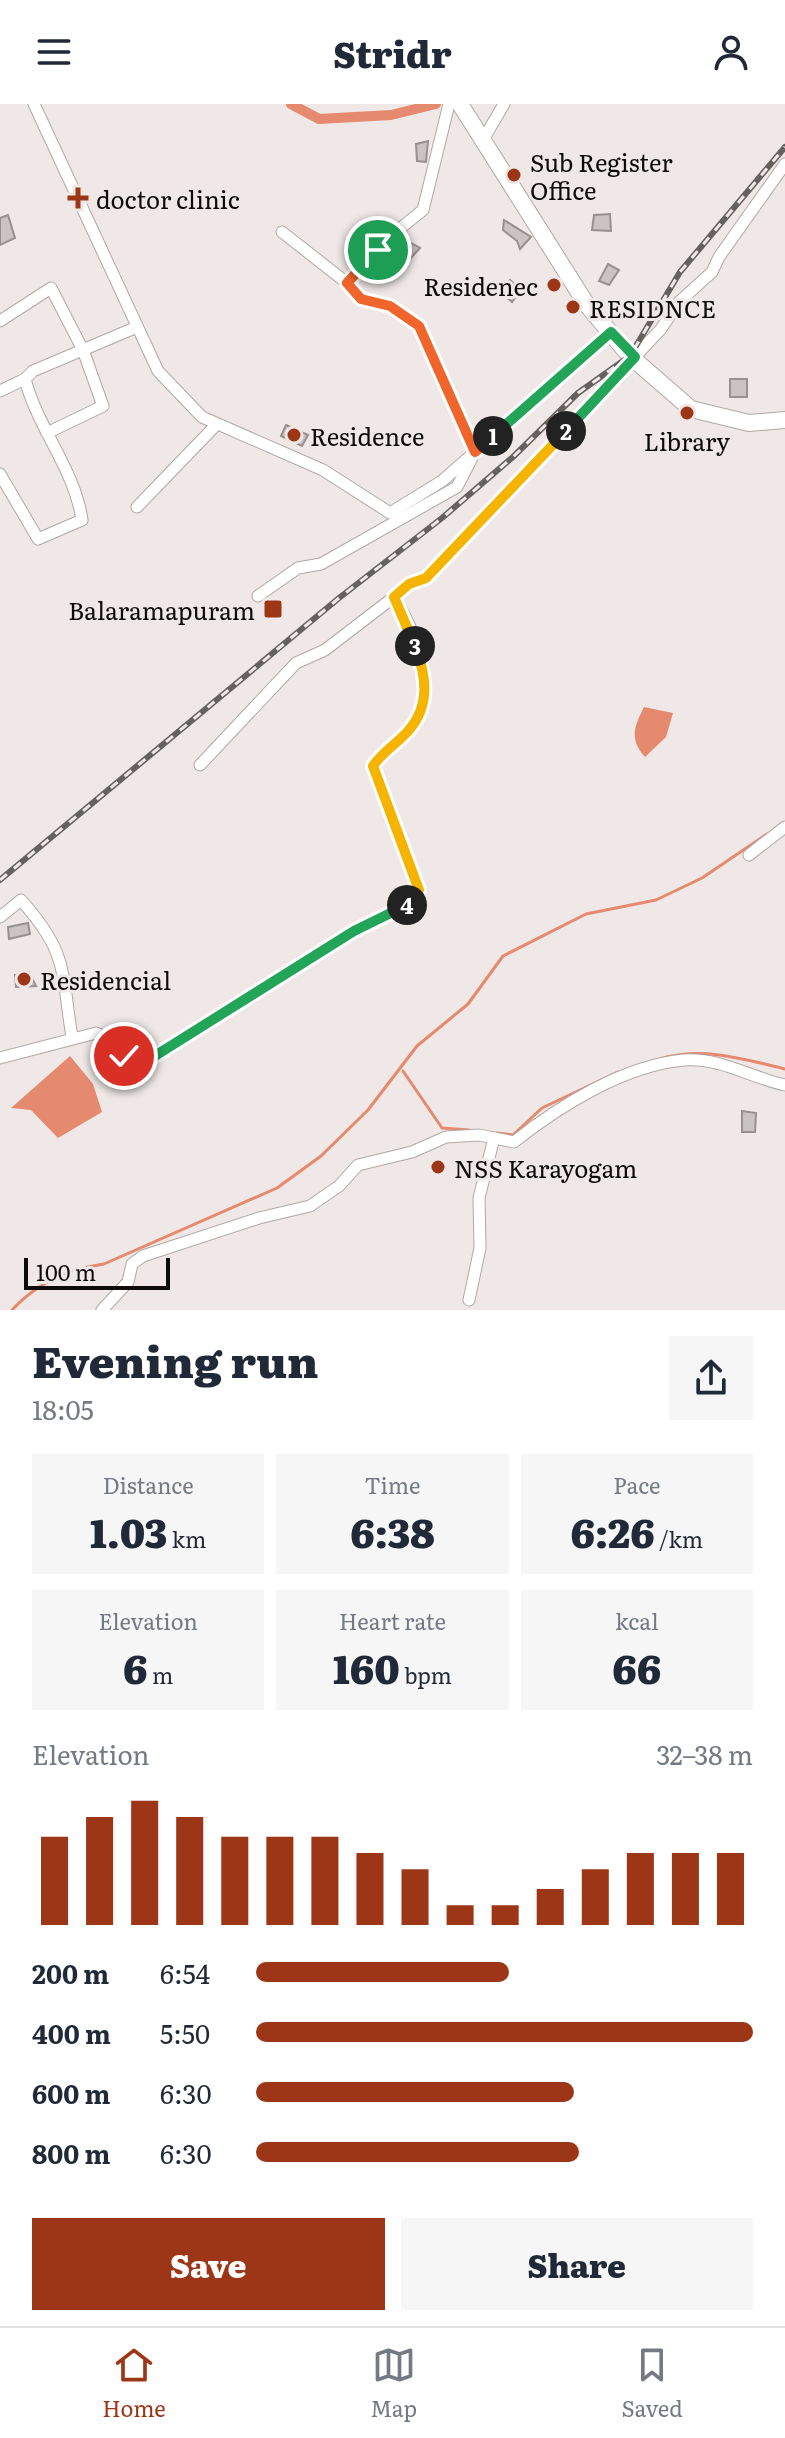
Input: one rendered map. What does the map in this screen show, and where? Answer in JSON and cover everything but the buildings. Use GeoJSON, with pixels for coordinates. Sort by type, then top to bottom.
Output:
{"type":"FeatureCollection","features":[{"type":"Feature","properties":{"kind":"main road"},"geometry":{"type":"LineString","coordinates":[[460,104],[587,305],[635,357],[691,409],[749,423],[785,420]]}},
{"type":"Feature","properties":{"kind":"street"},"geometry":{"type":"LineString","coordinates":[[34,104],[158,371],[202,417],[323,470],[390,513],[442,481],[611,332]]}},
{"type":"Feature","properties":{"kind":"street"},"geometry":{"type":"LineString","coordinates":[[347,283],[397,231],[423,210],[449,104]]}},
{"type":"Feature","properties":{"kind":"street"},"geometry":{"type":"LineString","coordinates":[[483,140],[504,104]]}},
{"type":"Feature","properties":{"kind":"street"},"geometry":{"type":"LineString","coordinates":[[200,765],[296,663],[325,650],[409,584],[426,578],[661,329],[679,302],[712,272],[719,257],[785,164]]}},
{"type":"Feature","properties":{"kind":"street"},"geometry":{"type":"LineString","coordinates":[[282,232],[347,283],[361,299],[390,306],[419,326],[475,452]]}},
{"type":"Feature","properties":{"kind":"street"},"geometry":{"type":"LineString","coordinates":[[0,321],[51,288],[83,350],[103,406],[47,433]]}},
{"type":"Feature","properties":{"kind":"street"},"geometry":{"type":"LineString","coordinates":[[0,391],[25,379],[33,371],[137,327]]}},
{"type":"Feature","properties":{"kind":"street"},"geometry":{"type":"LineString","coordinates":[[0,474],[38,539],[82,520],[79,499],[25,379]]}},
{"type":"Feature","properties":{"kind":"street"},"geometry":{"type":"LineString","coordinates":[[137,507],[217,424]]}},
{"type":"Feature","properties":{"kind":"street"},"geometry":{"type":"LineString","coordinates":[[258,596],[298,568],[331,559],[457,487],[475,452]]}},
{"type":"Feature","properties":{"kind":"street"},"geometry":{"type":"LineString","coordinates":[[0,1058],[72,1037],[107,1035],[132,1065],[142,1064],[354,931],[405,907],[419,890],[373,766],[381,753],[408,731],[424,706],[425,679],[394,597]]}},
{"type":"Feature","properties":{"kind":"street"},"geometry":{"type":"LineString","coordinates":[[749,855],[785,827]]}},
{"type":"Feature","properties":{"kind":"street"},"geometry":{"type":"LineString","coordinates":[[0,917],[21,900],[46,927],[60,953],[72,1037]]}},
{"type":"Feature","properties":{"kind":"street"},"geometry":{"type":"LineString","coordinates":[[102,1310],[128,1282],[132,1264],[143,1256],[259,1218],[310,1206],[339,1186],[358,1165],[412,1152],[446,1137],[494,1138],[514,1142],[550,1113],[627,1075],[685,1060],[734,1067],[785,1085]]}},
{"type":"Feature","properties":{"kind":"street"},"geometry":{"type":"LineString","coordinates":[[469,1300],[480,1248],[479,1198],[494,1138]]}},
{"type":"Feature","properties":{"kind":"shaded area"},"geometry":{"type":"Polygon","coordinates":[[[644,707],[673,713],[666,737],[645,757],[635,739],[644,707]]]}},
{"type":"Feature","properties":{"kind":"shaded area"},"geometry":{"type":"Polygon","coordinates":[[[70,1056],[93,1084],[102,1112],[58,1138],[31,1110],[11,1108],[70,1056]]]}},
{"type":"Feature","properties":{"kind":"waterway"},"geometry":{"type":"LineString","coordinates":[[291,104],[319,119],[391,115],[436,104]]}},
{"type":"Feature","properties":{"kind":"waterway"},"geometry":{"type":"LineString","coordinates":[[12,1310],[54,1279],[104,1264],[277,1188],[321,1156],[368,1110],[417,1046],[468,1004],[503,956],[586,914],[656,900],[702,878],[767,834]]}},
{"type":"Feature","properties":{"kind":"waterway"},"geometry":{"type":"LineString","coordinates":[[660,1059],[707,1054],[785,1069]]}},
{"type":"Feature","properties":{"kind":"waterway"},"geometry":{"type":"LineString","coordinates":[[403,1071],[442,1128],[469,1130]]}},
{"type":"Feature","properties":{"kind":"waterway"},"geometry":{"type":"LineString","coordinates":[[497,1133],[513,1135],[542,1108],[618,1072]]}},
{"type":"Feature","properties":{"kind":"railway"},"geometry":{"type":"LineString","coordinates":[[0,880],[339,598],[442,518],[513,457],[578,393],[630,356],[680,272],[785,147]]}},
{"type":"Feature","properties":{"kind":"place","name":"Sub Register Office"},"geometry":{"type":"Point","coordinates":[514,175]}},
{"type":"Feature","properties":{"kind":"place","name":"doctor clinic"},"geometry":{"type":"Point","coordinates":[78,198]}},
{"type":"Feature","properties":{"kind":"place","name":"Residenec"},"geometry":{"type":"Point","coordinates":[554,285]}},
{"type":"Feature","properties":{"kind":"place","name":"RESIDNCE"},"geometry":{"type":"Point","coordinates":[573,307]}},
{"type":"Feature","properties":{"kind":"place","name":"Library"},"geometry":{"type":"Point","coordinates":[687,413]}},
{"type":"Feature","properties":{"kind":"place","name":"Residence"},"geometry":{"type":"Point","coordinates":[294,435]}},
{"type":"Feature","properties":{"kind":"place","name":"Balaramapuram"},"geometry":{"type":"Point","coordinates":[273,609]}},
{"type":"Feature","properties":{"kind":"place","name":"Residencial"},"geometry":{"type":"Point","coordinates":[24,979]}},
{"type":"Feature","properties":{"kind":"place","name":"NSS Karayogam"},"geometry":{"type":"Point","coordinates":[438,1167]}},
{"type":"Feature","properties":{"kind":"route"},"geometry":{"type":"LineString","coordinates":[[124,1056],[132,1065],[142,1064],[354,931],[386,913],[405,907],[419,890],[373,766],[381,753],[408,731],[424,706],[425,679],[421,662],[402,610],[394,597],[409,584],[426,578],[635,357],[630,356],[611,332],[475,452],[419,326],[390,306],[361,299],[347,283],[378,250]]}}]}
